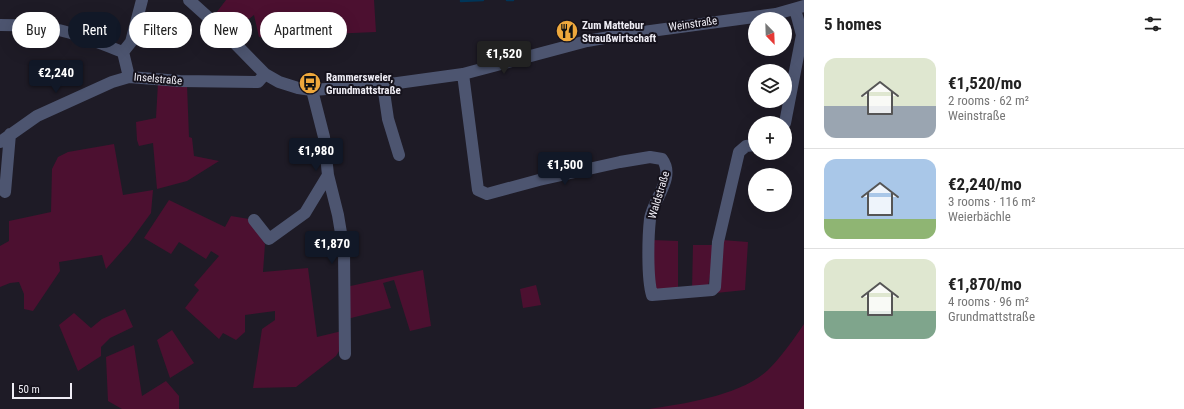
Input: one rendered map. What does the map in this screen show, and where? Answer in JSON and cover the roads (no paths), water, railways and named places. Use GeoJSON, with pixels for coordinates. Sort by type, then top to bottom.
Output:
{"type":"FeatureCollection","features":[{"type":"Feature","properties":{"kind":"street"},"geometry":{"type":"LineString","coordinates":[[0,25],[25,25],[58,29],[85,37],[123,52],[131,42],[142,0]]}},
{"type":"Feature","properties":{"kind":"street","name":"Weinstraße"},"geometry":{"type":"LineString","coordinates":[[189,0],[220,28],[265,74],[279,82],[298,88],[312,90],[383,85],[463,74],[587,41],[776,14],[799,7]]}},
{"type":"Feature","properties":{"kind":"street"},"geometry":{"type":"LineString","coordinates":[[786,116],[802,35],[799,7]]}},
{"type":"Feature","properties":{"kind":"street","name":"Inselstraße"},"geometry":{"type":"LineString","coordinates":[[123,52],[129,77],[180,81],[258,82],[265,74]]}},
{"type":"Feature","properties":{"kind":"street","name":"Waldstraße"},"geometry":{"type":"LineString","coordinates":[[463,74],[478,190],[488,194],[539,180],[620,162],[650,157],[662,159],[667,166],[667,175],[650,218],[649,260],[650,287],[652,295],[712,290],[715,287],[718,242],[739,152],[748,146]]}},
{"type":"Feature","properties":{"kind":"street"},"geometry":{"type":"LineString","coordinates":[[0,142],[37,116],[112,82],[129,77]]}},
{"type":"Feature","properties":{"kind":"street"},"geometry":{"type":"LineString","coordinates":[[383,85],[388,119],[399,155]]}},
{"type":"Feature","properties":{"kind":"street"},"geometry":{"type":"LineString","coordinates":[[312,90],[324,137],[328,175],[338,215],[344,251],[345,354]]}},
{"type":"Feature","properties":{"kind":"street"},"geometry":{"type":"LineString","coordinates":[[5,192],[10,134]]}},
{"type":"Feature","properties":{"kind":"street"},"geometry":{"type":"LineString","coordinates":[[254,220],[269,239],[305,213],[328,175]]}},
{"type":"Feature","properties":{"kind":"waterway"},"geometry":{"type":"LineString","coordinates":[[461,1],[483,0]]}},
{"type":"Feature","properties":{"kind":"waterway"},"geometry":{"type":"LineString","coordinates":[[507,0],[513,0]]}},
{"type":"Feature","properties":{"kind":"place","name":"Zum Mattebur Straußwirtschaft"},"geometry":{"type":"Point","coordinates":[567,31]}},
{"type":"Feature","properties":{"kind":"place","name":"Rammersweier, Grundmattstraße"},"geometry":{"type":"Point","coordinates":[310,83]}}]}
